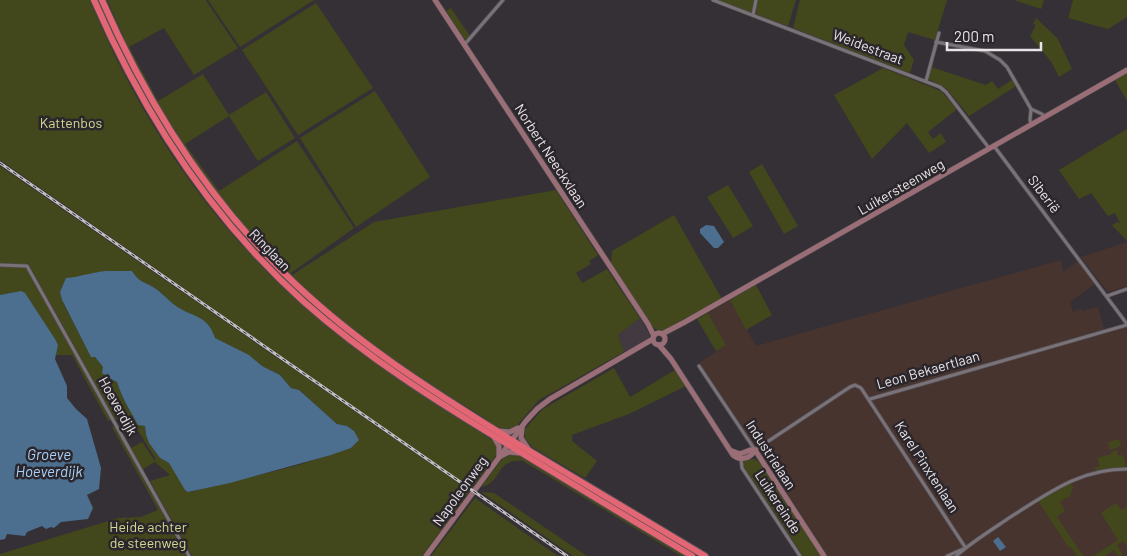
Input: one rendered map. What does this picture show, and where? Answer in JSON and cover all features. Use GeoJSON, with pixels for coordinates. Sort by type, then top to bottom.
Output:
{"type":"FeatureCollection","features":[{"type":"Feature","properties":{"kind":"highway","name":"Ringlaan"},"geometry":{"type":"LineString","coordinates":[[94,0],[129,73],[171,146],[209,199],[254,252],[302,300],[355,344],[405,380],[510,442]]}},
{"type":"Feature","properties":{"kind":"highway","name":"Ringlaan"},"geometry":{"type":"LineString","coordinates":[[102,0],[132,66],[172,135],[217,198],[255,244],[297,286],[347,329],[495,434]]}},
{"type":"Feature","properties":{"kind":"highway"},"geometry":{"type":"LineString","coordinates":[[510,442],[529,450],[705,556]]}},
{"type":"Feature","properties":{"kind":"highway"},"geometry":{"type":"LineString","coordinates":[[510,442],[522,454],[692,556]]}},
{"type":"Feature","properties":{"kind":"main road","name":"Norbert Neeckxlaan"},"geometry":{"type":"LineString","coordinates":[[435,0],[676,367]]}},
{"type":"Feature","properties":{"kind":"main road","name":"Luikersteenweg"},"geometry":{"type":"LineString","coordinates":[[510,442],[537,409],[550,399],[1127,70]]}},
{"type":"Feature","properties":{"kind":"main road","name":"Luikereinde"},"geometry":{"type":"LineString","coordinates":[[676,367],[733,455],[741,459],[751,456],[755,450]]}},
{"type":"Feature","properties":{"kind":"main road"},"geometry":{"type":"LineString","coordinates":[[499,457],[500,446],[495,434],[512,432],[523,425]]}},
{"type":"Feature","properties":{"kind":"main road"},"geometry":{"type":"LineString","coordinates":[[523,425],[521,438],[529,450]]}},
{"type":"Feature","properties":{"kind":"main road","name":"Napoleonweg"},"geometry":{"type":"LineString","coordinates":[[426,556],[510,442]]}},
{"type":"Feature","properties":{"kind":"main road","name":"Luikereinde"},"geometry":{"type":"LineString","coordinates":[[730,449],[736,454],[755,450]]}},
{"type":"Feature","properties":{"kind":"main road","name":"Industrielaan"},"geometry":{"type":"LineString","coordinates":[[755,450],[824,556]]}},
{"type":"Feature","properties":{"kind":"main road"},"geometry":{"type":"LineString","coordinates":[[499,457],[509,452],[522,454]]}},
{"type":"Feature","properties":{"kind":"street"},"geometry":{"type":"LineString","coordinates":[[464,44],[503,0]]}},
{"type":"Feature","properties":{"kind":"street","name":"Weidestraat"},"geometry":{"type":"LineString","coordinates":[[713,0],[940,87],[992,148]]}},
{"type":"Feature","properties":{"kind":"street"},"geometry":{"type":"LineString","coordinates":[[753,15],[756,0]]}},
{"type":"Feature","properties":{"kind":"street"},"geometry":{"type":"LineString","coordinates":[[926,81],[939,33]]}},
{"type":"Feature","properties":{"kind":"street"},"geometry":{"type":"LineString","coordinates":[[936,42],[976,48],[992,54],[1007,67],[1031,109],[1031,125]]}},
{"type":"Feature","properties":{"kind":"street"},"geometry":{"type":"LineString","coordinates":[[1031,109],[1042,114],[1044,117]]}},
{"type":"Feature","properties":{"kind":"street","name":"Siberië"},"geometry":{"type":"LineString","coordinates":[[992,148],[1077,256],[1127,324]]}},
{"type":"Feature","properties":{"kind":"street","name":"Hoeverdijk"},"geometry":{"type":"LineString","coordinates":[[0,265],[27,266],[189,556]]}},
{"type":"Feature","properties":{"kind":"street"},"geometry":{"type":"LineString","coordinates":[[1107,296],[1127,288]]}},
{"type":"Feature","properties":{"kind":"street","name":"Leon Bekaertlaan"},"geometry":{"type":"LineString","coordinates":[[755,450],[850,387],[861,388],[870,399],[1127,324]]}},
{"type":"Feature","properties":{"kind":"street","name":"Industrielaan"},"geometry":{"type":"LineString","coordinates":[[699,366],[755,450]]}},
{"type":"Feature","properties":{"kind":"street","name":"Karel Pinxtenlaan"},"geometry":{"type":"LineString","coordinates":[[870,399],[966,547]]}},
{"type":"Feature","properties":{"kind":"street","name":"Luikereinde"},"geometry":{"type":"LineString","coordinates":[[741,459],[742,468],[800,556]]}},
{"type":"Feature","properties":{"kind":"street"},"geometry":{"type":"LineString","coordinates":[[956,556],[966,547],[1048,492],[1067,482],[1104,470],[1127,469]]}},
{"type":"Feature","properties":{"kind":"street"},"geometry":{"type":"LineString","coordinates":[[947,556],[966,547]]}},
{"type":"Feature","properties":{"kind":"shaded area"},"geometry":{"type":"Polygon","coordinates":[[[1127,242],[1127,286],[1108,292],[1081,257],[1127,242]]]}},
{"type":"Feature","properties":{"kind":"shaded area"},"geometry":{"type":"Polygon","coordinates":[[[1061,260],[1063,272],[1078,261],[1096,283],[1070,302],[1073,312],[1081,308],[1082,311],[1098,307],[1105,332],[1127,326],[1127,556],[826,556],[699,363],[726,345],[708,313],[730,300],[756,346],[1061,260]]]}},
{"type":"Feature","properties":{"kind":"shaded area"},"geometry":{"type":"Polygon","coordinates":[[[640,318],[650,335],[649,340],[624,352],[618,335],[640,318]]]}},
{"type":"Feature","properties":{"kind":"green space","name":"Kattenbos"},"geometry":{"type":"Polygon","coordinates":[[[0,0],[90,0],[109,44],[155,129],[211,208],[242,245],[275,280],[332,331],[400,380],[494,441],[497,447],[497,454],[472,489],[0,160],[0,0]]]}},
{"type":"Feature","properties":{"kind":"green space"},"geometry":{"type":"Polygon","coordinates":[[[97,0],[100,0],[139,84],[181,153],[297,289],[478,423],[364,348],[323,315],[252,246],[209,195],[170,141],[131,72],[97,0]]]}},
{"type":"Feature","properties":{"kind":"green space"},"geometry":{"type":"Polygon","coordinates":[[[107,0],[206,0],[238,48],[194,75],[164,28],[129,47],[158,101],[203,74],[229,115],[266,92],[295,138],[258,161],[229,116],[185,144],[219,191],[297,141],[354,228],[291,273],[292,275],[374,222],[556,190],[598,255],[589,261],[591,264],[576,273],[582,283],[607,269],[640,318],[618,335],[624,352],[539,400],[513,430],[495,427],[394,360],[333,314],[281,265],[233,213],[190,156],[164,115],[122,36],[124,38],[107,0]]]}},
{"type":"Feature","properties":{"kind":"green space"},"geometry":{"type":"Polygon","coordinates":[[[208,0],[314,0],[240,47],[208,0]]]}},
{"type":"Feature","properties":{"kind":"green space"},"geometry":{"type":"Polygon","coordinates":[[[717,0],[755,0],[751,13],[717,0]]]}},
{"type":"Feature","properties":{"kind":"green space"},"geometry":{"type":"Polygon","coordinates":[[[757,0],[796,0],[788,26],[756,14],[757,0]]]}},
{"type":"Feature","properties":{"kind":"green space"},"geometry":{"type":"Polygon","coordinates":[[[800,0],[947,0],[935,40],[908,32],[904,45],[914,60],[910,73],[793,28],[800,0]]]}},
{"type":"Feature","properties":{"kind":"green space"},"geometry":{"type":"Polygon","coordinates":[[[1014,0],[1044,0],[1041,9],[1014,0]]]}},
{"type":"Feature","properties":{"kind":"green space"},"geometry":{"type":"Polygon","coordinates":[[[1073,0],[1127,0],[1127,17],[1108,29],[1068,18],[1073,0]]]}},
{"type":"Feature","properties":{"kind":"green space"},"geometry":{"type":"Polygon","coordinates":[[[316,3],[373,88],[298,135],[242,50],[316,3]]]}},
{"type":"Feature","properties":{"kind":"green space"},"geometry":{"type":"Polygon","coordinates":[[[451,8],[470,36],[464,40],[446,11],[451,8]]]}},
{"type":"Feature","properties":{"kind":"green space"},"geometry":{"type":"Polygon","coordinates":[[[1036,18],[1058,39],[1072,69],[1059,77],[1052,63],[1030,36],[1036,25],[1033,24],[1036,18]]]}},
{"type":"Feature","properties":{"kind":"green space"},"geometry":{"type":"Polygon","coordinates":[[[931,67],[986,85],[992,81],[998,89],[1012,80],[1016,86],[969,116],[946,88],[928,79],[931,67]]]}},
{"type":"Feature","properties":{"kind":"green space"},"geometry":{"type":"Polygon","coordinates":[[[883,68],[941,91],[957,109],[928,132],[933,139],[941,133],[946,142],[929,153],[907,123],[872,159],[834,95],[883,68]]]}},
{"type":"Feature","properties":{"kind":"green space"},"geometry":{"type":"Polygon","coordinates":[[[1127,73],[1127,101],[1115,80],[1127,73]]]}},
{"type":"Feature","properties":{"kind":"green space"},"geometry":{"type":"Polygon","coordinates":[[[375,91],[430,177],[356,227],[300,138],[375,91]]]}},
{"type":"Feature","properties":{"kind":"green space"},"geometry":{"type":"Polygon","coordinates":[[[1127,129],[1127,241],[1112,225],[1118,222],[1121,225],[1115,213],[1108,216],[1091,193],[1079,199],[1059,170],[1127,129]]]}},
{"type":"Feature","properties":{"kind":"green space"},"geometry":{"type":"Polygon","coordinates":[[[762,164],[798,226],[784,234],[749,172],[762,164]]]}},
{"type":"Feature","properties":{"kind":"green space"},"geometry":{"type":"Polygon","coordinates":[[[0,166],[470,491],[422,556],[192,556],[150,481],[170,475],[155,462],[143,469],[131,448],[142,442],[155,461],[155,458],[130,418],[115,419],[28,263],[25,264],[111,420],[108,421],[72,355],[54,355],[58,345],[28,298],[16,292],[0,295],[0,166]],[[106,271],[66,279],[60,292],[63,303],[91,356],[95,357],[111,379],[117,382],[123,399],[138,424],[145,426],[149,443],[160,458],[169,463],[185,489],[191,492],[295,466],[351,448],[357,442],[354,431],[347,426],[337,424],[299,390],[291,388],[280,375],[262,366],[248,355],[215,338],[208,325],[177,307],[158,291],[140,280],[132,271],[106,271]]]}},
{"type":"Feature","properties":{"kind":"green space"},"geometry":{"type":"Polygon","coordinates":[[[728,185],[753,226],[733,238],[707,197],[728,185]]]}},
{"type":"Feature","properties":{"kind":"green space"},"geometry":{"type":"Polygon","coordinates":[[[674,215],[722,299],[662,331],[651,326],[611,263],[612,251],[674,215]]]}},
{"type":"Feature","properties":{"kind":"green space"},"geometry":{"type":"Polygon","coordinates":[[[756,285],[772,315],[746,330],[730,300],[756,285]]]}},
{"type":"Feature","properties":{"kind":"green space"},"geometry":{"type":"Polygon","coordinates":[[[708,313],[726,345],[716,351],[697,319],[708,313]]]}},
{"type":"Feature","properties":{"kind":"green space"},"geometry":{"type":"Polygon","coordinates":[[[614,368],[630,397],[675,370],[686,386],[629,414],[572,435],[572,441],[597,461],[585,478],[532,447],[525,438],[525,429],[543,409],[614,368]]]}},
{"type":"Feature","properties":{"kind":"green space","name":"Heide achter de steenweg"},"geometry":{"type":"Polygon","coordinates":[[[115,426],[186,556],[0,556],[0,554],[118,518],[141,517],[158,510],[112,427],[115,426]]]}},
{"type":"Feature","properties":{"kind":"green space"},"geometry":{"type":"Polygon","coordinates":[[[1119,439],[1121,446],[1110,450],[1108,442],[1119,439]]]}},
{"type":"Feature","properties":{"kind":"green space"},"geometry":{"type":"Polygon","coordinates":[[[1117,450],[1118,456],[1123,455],[1125,467],[1098,470],[1093,468],[1100,466],[1097,458],[1117,450]]]}},
{"type":"Feature","properties":{"kind":"green space"},"geometry":{"type":"Polygon","coordinates":[[[517,455],[523,458],[685,556],[681,556],[523,461],[508,463],[490,484],[483,487],[503,458],[517,455]]]}},
{"type":"Feature","properties":{"kind":"green space"},"geometry":{"type":"Polygon","coordinates":[[[746,459],[755,459],[763,465],[822,556],[803,556],[743,465],[746,459]]]}},
{"type":"Feature","properties":{"kind":"green space"},"geometry":{"type":"Polygon","coordinates":[[[1069,483],[1074,488],[1070,498],[1068,497],[1060,502],[1065,511],[1057,517],[1083,556],[1077,556],[1071,547],[1069,548],[1038,501],[1069,483]]]}},
{"type":"Feature","properties":{"kind":"green space"},"geometry":{"type":"Polygon","coordinates":[[[481,492],[494,493],[587,556],[573,556],[481,492]]]}},
{"type":"Feature","properties":{"kind":"green space"},"geometry":{"type":"Polygon","coordinates":[[[475,498],[552,552],[558,556],[431,556],[475,498]]]}},
{"type":"Feature","properties":{"kind":"green space"},"geometry":{"type":"Polygon","coordinates":[[[1116,503],[1121,510],[1127,507],[1127,546],[1123,541],[1117,545],[1123,555],[1118,556],[1114,550],[1105,556],[1093,556],[1118,540],[1101,513],[1116,503]]]}},
{"type":"Feature","properties":{"kind":"water"},"geometry":{"type":"Polygon","coordinates":[[[706,225],[714,226],[724,242],[718,248],[714,248],[700,233],[700,229],[706,225]]]}},
{"type":"Feature","properties":{"kind":"water"},"geometry":{"type":"Polygon","coordinates":[[[106,271],[132,271],[139,279],[156,289],[177,307],[207,324],[215,338],[249,355],[262,366],[280,375],[291,388],[299,390],[337,424],[347,426],[354,431],[359,440],[351,448],[331,455],[230,483],[188,492],[185,490],[169,463],[160,458],[149,443],[145,426],[138,425],[117,382],[102,373],[103,367],[95,357],[91,357],[62,300],[60,292],[66,278],[106,271]]]}},
{"type":"Feature","properties":{"kind":"water","name":"Groeve Hoeverdijk"},"geometry":{"type":"Polygon","coordinates":[[[21,291],[25,293],[58,345],[55,359],[67,386],[67,398],[87,419],[101,468],[99,489],[87,495],[93,508],[88,519],[61,522],[54,528],[46,529],[42,526],[27,532],[25,536],[7,534],[5,539],[0,540],[0,295],[21,291]]]}},
{"type":"Feature","properties":{"kind":"water"},"geometry":{"type":"Polygon","coordinates":[[[998,537],[1006,547],[1000,551],[993,541],[998,537]]]}},
{"type":"Feature","properties":{"kind":"railway"},"geometry":{"type":"LineString","coordinates":[[0,163],[567,556]]}}]}
